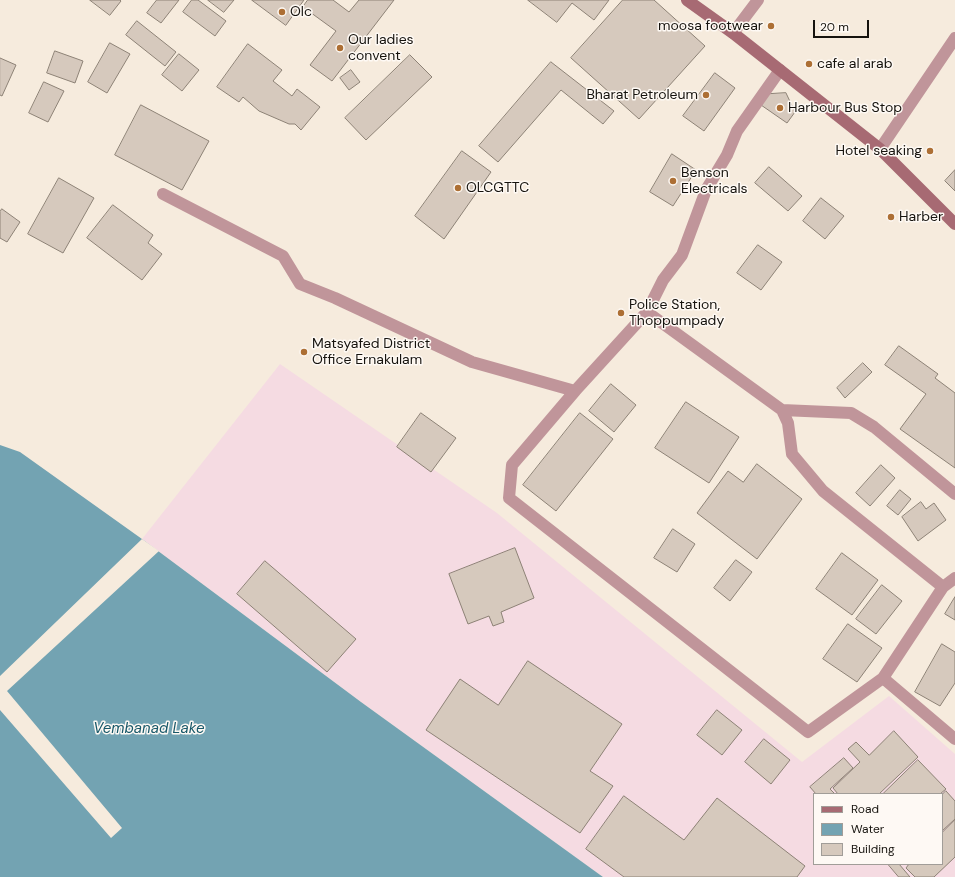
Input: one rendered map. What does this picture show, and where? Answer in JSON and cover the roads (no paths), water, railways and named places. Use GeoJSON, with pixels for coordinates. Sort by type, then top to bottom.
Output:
{"type":"FeatureCollection","features":[{"type":"Feature","properties":{"kind":"main road"},"geometry":{"type":"LineString","coordinates":[[687,0],[733,33],[880,149],[955,224]]}},
{"type":"Feature","properties":{"kind":"street"},"geometry":{"type":"LineString","coordinates":[[733,33],[758,0]]}},
{"type":"Feature","properties":{"kind":"street"},"geometry":{"type":"LineString","coordinates":[[880,149],[955,38]]}},
{"type":"Feature","properties":{"kind":"street"},"geometry":{"type":"LineString","coordinates":[[780,70],[737,131],[727,155],[706,190],[682,255],[663,280],[647,312],[575,391],[512,465],[509,498],[808,732],[883,678],[943,587],[955,578]]}},
{"type":"Feature","properties":{"kind":"street"},"geometry":{"type":"LineString","coordinates":[[163,194],[283,256],[300,284],[335,298],[472,362],[575,391]]}},
{"type":"Feature","properties":{"kind":"street"},"geometry":{"type":"LineString","coordinates":[[647,312],[782,410],[788,423],[792,454],[823,491],[943,587]]}},
{"type":"Feature","properties":{"kind":"street"},"geometry":{"type":"LineString","coordinates":[[782,410],[850,413],[874,427],[955,494]]}},
{"type":"Feature","properties":{"kind":"street"},"geometry":{"type":"LineString","coordinates":[[883,678],[955,739]]}},
{"type":"Feature","properties":{"kind":"water","name":"Vembanad Lake"},"geometry":{"type":"Polygon","coordinates":[[[0,445],[20,452],[142,539],[361,702],[603,877],[0,877],[0,445]]]}},
{"type":"Feature","properties":{"kind":"place","name":"Olc"},"geometry":{"type":"Point","coordinates":[282,12]}},
{"type":"Feature","properties":{"kind":"place","name":"moosa footwear"},"geometry":{"type":"Point","coordinates":[771,26]}},
{"type":"Feature","properties":{"kind":"place","name":"Our ladies convent"},"geometry":{"type":"Point","coordinates":[340,48]}},
{"type":"Feature","properties":{"kind":"place","name":"cafe al arab"},"geometry":{"type":"Point","coordinates":[809,64]}},
{"type":"Feature","properties":{"kind":"place","name":"Bharat Petroleum"},"geometry":{"type":"Point","coordinates":[706,95]}},
{"type":"Feature","properties":{"kind":"place","name":"Harbour Bus Stop"},"geometry":{"type":"Point","coordinates":[780,108]}},
{"type":"Feature","properties":{"kind":"place","name":"Hotel seaking"},"geometry":{"type":"Point","coordinates":[930,151]}},
{"type":"Feature","properties":{"kind":"place","name":"Benson Electricals"},"geometry":{"type":"Point","coordinates":[673,181]}},
{"type":"Feature","properties":{"kind":"place","name":"OLCGTTC"},"geometry":{"type":"Point","coordinates":[458,188]}},
{"type":"Feature","properties":{"kind":"place","name":"Harber"},"geometry":{"type":"Point","coordinates":[891,217]}},
{"type":"Feature","properties":{"kind":"place","name":"Police Station, Thoppumpady"},"geometry":{"type":"Point","coordinates":[621,313]}},
{"type":"Feature","properties":{"kind":"place","name":"Matsyafed District Office Ernakulam"},"geometry":{"type":"Point","coordinates":[304,352]}}]}
